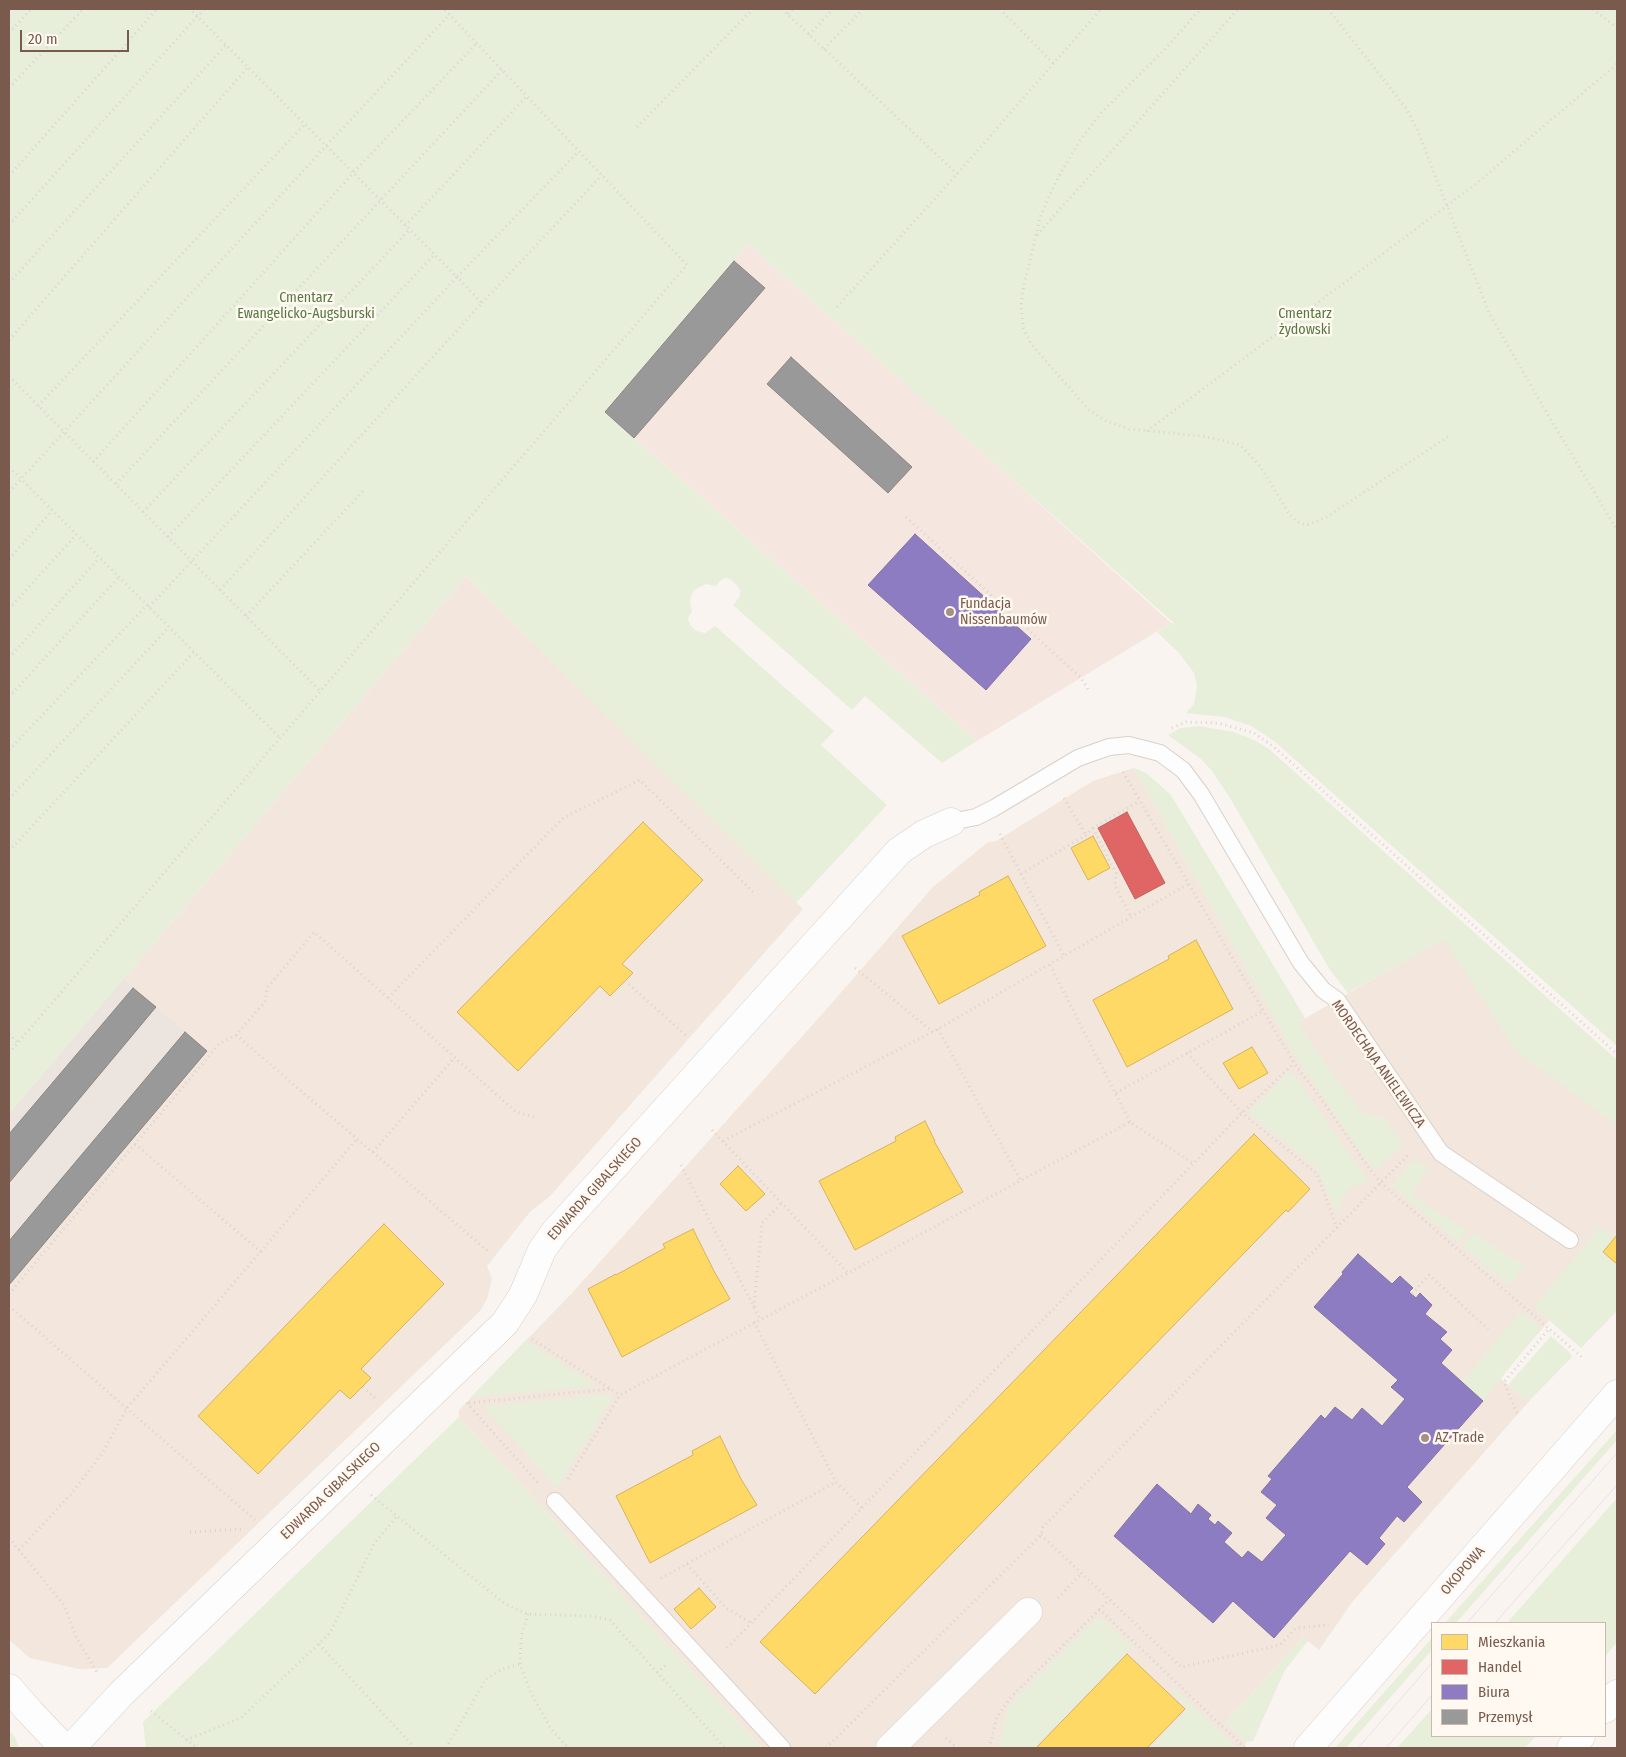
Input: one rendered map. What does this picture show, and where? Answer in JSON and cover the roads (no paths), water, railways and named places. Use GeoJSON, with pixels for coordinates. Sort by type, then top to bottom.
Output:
{"type":"FeatureCollection","features":[{"type":"Feature","properties":{"kind":"street","name":"EDWARDA GIBALSKIEGO"},"geometry":{"type":"LineString","coordinates":[[70,1748],[122,1693],[505,1323],[523,1296],[542,1250],[554,1233],[899,851],[924,834],[951,822]]}},
{"type":"Feature","properties":{"kind":"street","name":"OKOPOWA"},"geometry":{"type":"LineString","coordinates":[[1308,1748],[1617,1394]]}},
{"type":"Feature","properties":{"kind":"street"},"geometry":{"type":"LineString","coordinates":[[890,1748],[1028,1612]]}},
{"type":"Feature","properties":{"kind":"street"},"geometry":{"type":"LineString","coordinates":[[9,1688],[64,1748]]}},
{"type":"Feature","properties":{"kind":"street"},"geometry":{"type":"LineString","coordinates":[[1606,1708],[1617,1694]]}},
{"type":"Feature","properties":{"kind":"street"},"geometry":{"type":"LineString","coordinates":[[1571,1748],[1581,1737]]}},
{"type":"Feature","properties":{"kind":"lane","name":"EDWARDA GIBALSKIEGO"},"geometry":{"type":"LineString","coordinates":[[951,822],[976,817],[994,808],[1078,758],[1109,747],[1129,745]]}},
{"type":"Feature","properties":{"kind":"lane","name":"MORDECHAJA ANIELEWICZA"},"geometry":{"type":"LineString","coordinates":[[1129,745],[1160,753],[1183,770],[1201,794],[1300,963],[1322,990],[1337,1000],[1441,1153],[1570,1240]]}},
{"type":"Feature","properties":{"kind":"lane"},"geometry":{"type":"LineString","coordinates":[[555,1501],[782,1748]]}},
{"type":"Feature","properties":{"kind":"tram line"},"geometry":{"type":"LineString","coordinates":[[1468,1622],[1617,1453]]}},
{"type":"Feature","properties":{"kind":"tram line"},"geometry":{"type":"LineString","coordinates":[[1496,1622],[1617,1485]]}},
{"type":"Feature","properties":{"kind":"tram line"},"geometry":{"type":"LineString","coordinates":[[1358,1748],[1431,1664]]}},
{"type":"Feature","properties":{"kind":"tram line"},"geometry":{"type":"LineString","coordinates":[[1386,1748],[1431,1696]]}},
{"type":"Feature","properties":{"kind":"place","name":"Fundacja Nissenbaumów"},"geometry":{"type":"Point","coordinates":[950,612]}},
{"type":"Feature","properties":{"kind":"place","name":"AZ Trade"},"geometry":{"type":"Point","coordinates":[1425,1438]}},
{"type":"Feature","properties":{"kind":"park label","name":"Cmentarz Ewangelicko-Augsburski"},"geometry":{"type":"Point","coordinates":[306,306]}},
{"type":"Feature","properties":{"kind":"park label","name":"Cmentarz żydowski"},"geometry":{"type":"Point","coordinates":[1305,322]}}]}
